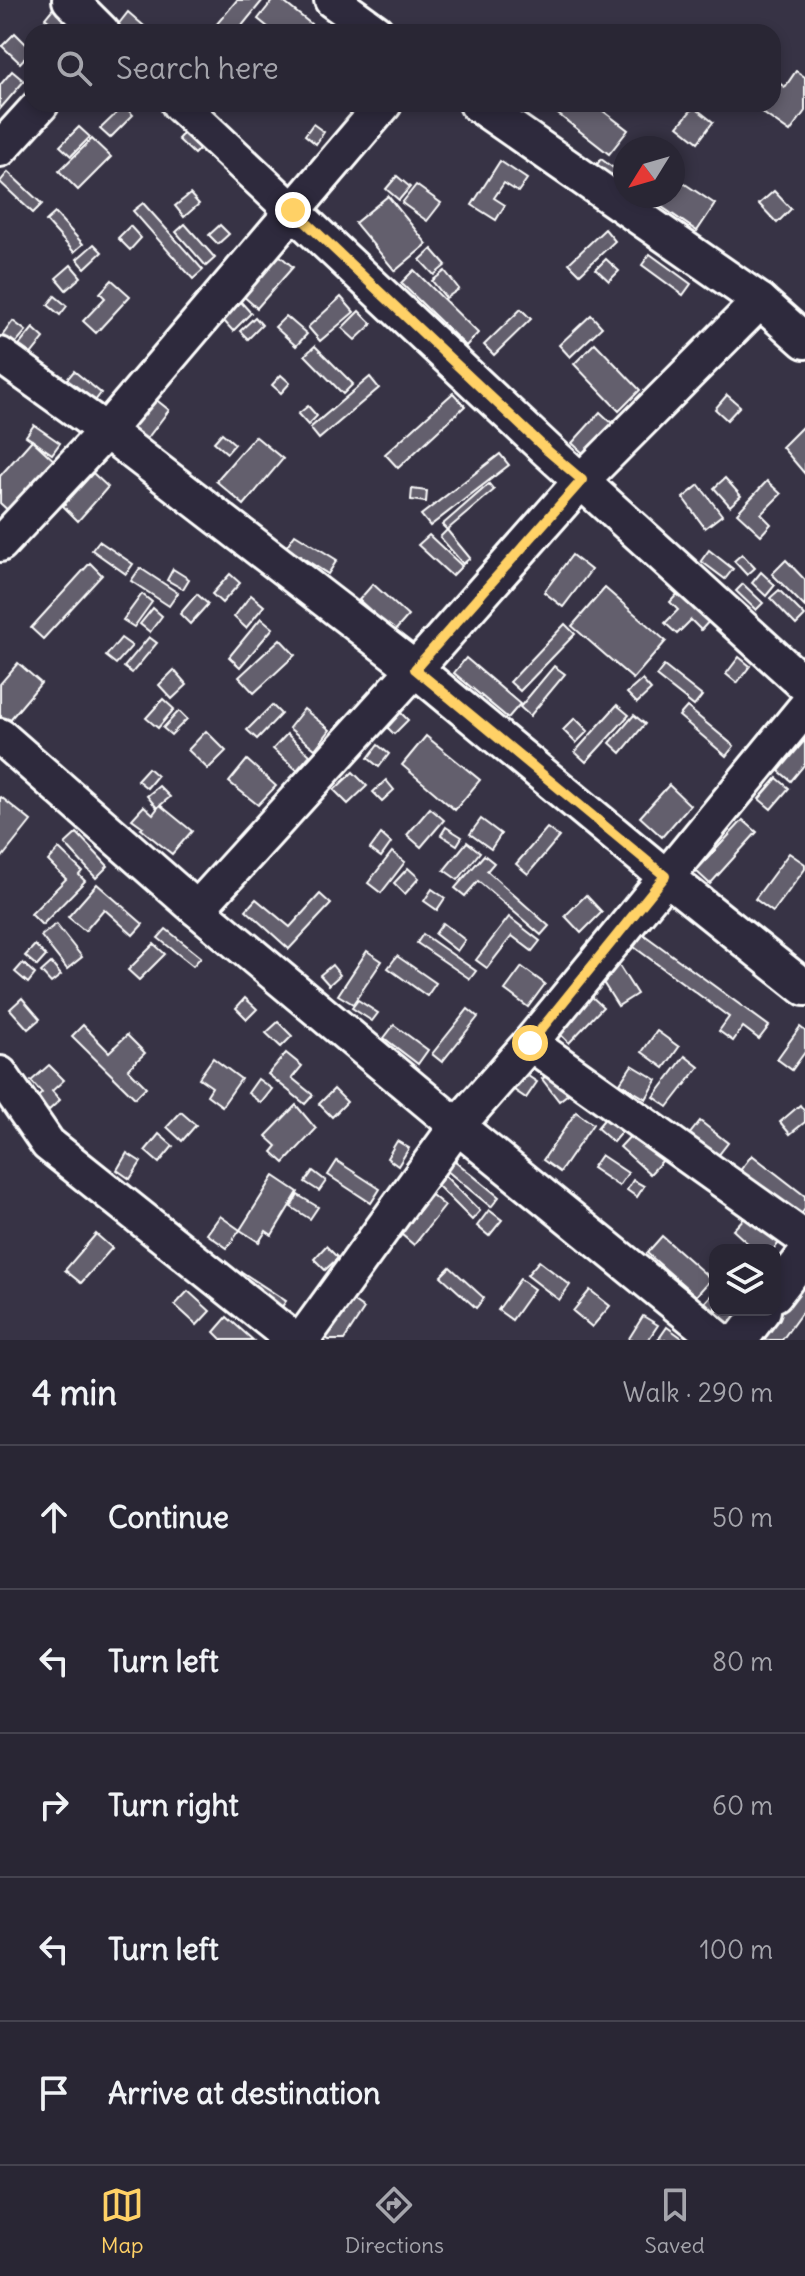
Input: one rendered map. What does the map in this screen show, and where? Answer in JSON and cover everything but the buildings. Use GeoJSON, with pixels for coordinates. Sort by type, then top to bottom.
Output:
{"type":"FeatureCollection","features":[{"type":"Feature","properties":{"kind":"street"},"geometry":{"type":"LineString","coordinates":[[70,0],[94,24]]}},
{"type":"Feature","properties":{"kind":"street"},"geometry":{"type":"LineString","coordinates":[[332,0],[365,24]]}},
{"type":"Feature","properties":{"kind":"street"},"geometry":{"type":"LineString","coordinates":[[0,149],[34,112]]}},
{"type":"Feature","properties":{"kind":"street"},"geometry":{"type":"LineString","coordinates":[[188,112],[548,451],[805,685]]}},
{"type":"Feature","properties":{"kind":"street"},"geometry":{"type":"LineString","coordinates":[[0,544],[106,431],[377,112]]}},
{"type":"Feature","properties":{"kind":"street"},"geometry":{"type":"LineString","coordinates":[[488,112],[760,301],[805,341]]}},
{"type":"Feature","properties":{"kind":"street"},"geometry":{"type":"LineString","coordinates":[[197,909],[582,480],[760,301]]}},
{"type":"Feature","properties":{"kind":"street"},"geometry":{"type":"LineString","coordinates":[[0,355],[106,431],[415,669],[805,988]]}},
{"type":"Feature","properties":{"kind":"street"},"geometry":{"type":"LineString","coordinates":[[302,1340],[457,1126],[530,1043],[805,708]]}},
{"type":"Feature","properties":{"kind":"street"},"geometry":{"type":"LineString","coordinates":[[0,736],[197,909],[720,1340]]}},
{"type":"Feature","properties":{"kind":"street"},"geometry":{"type":"LineString","coordinates":[[530,1043],[805,1239]]}},
{"type":"Feature","properties":{"kind":"street"},"geometry":{"type":"LineString","coordinates":[[0,1074],[48,1144],[294,1340]]}},
{"type":"Feature","properties":{"kind":"street"},"geometry":{"type":"LineString","coordinates":[[781,1286],[805,1255]]}},
{"type":"Feature","properties":{"kind":"street"},"geometry":{"type":"LineString","coordinates":[[740,1340],[758,1316]]}},
{"type":"Feature","properties":{"kind":"route"},"geometry":{"type":"LineString","coordinates":[[293,210],[582,480],[415,669],[665,876],[530,1043]]}}]}
